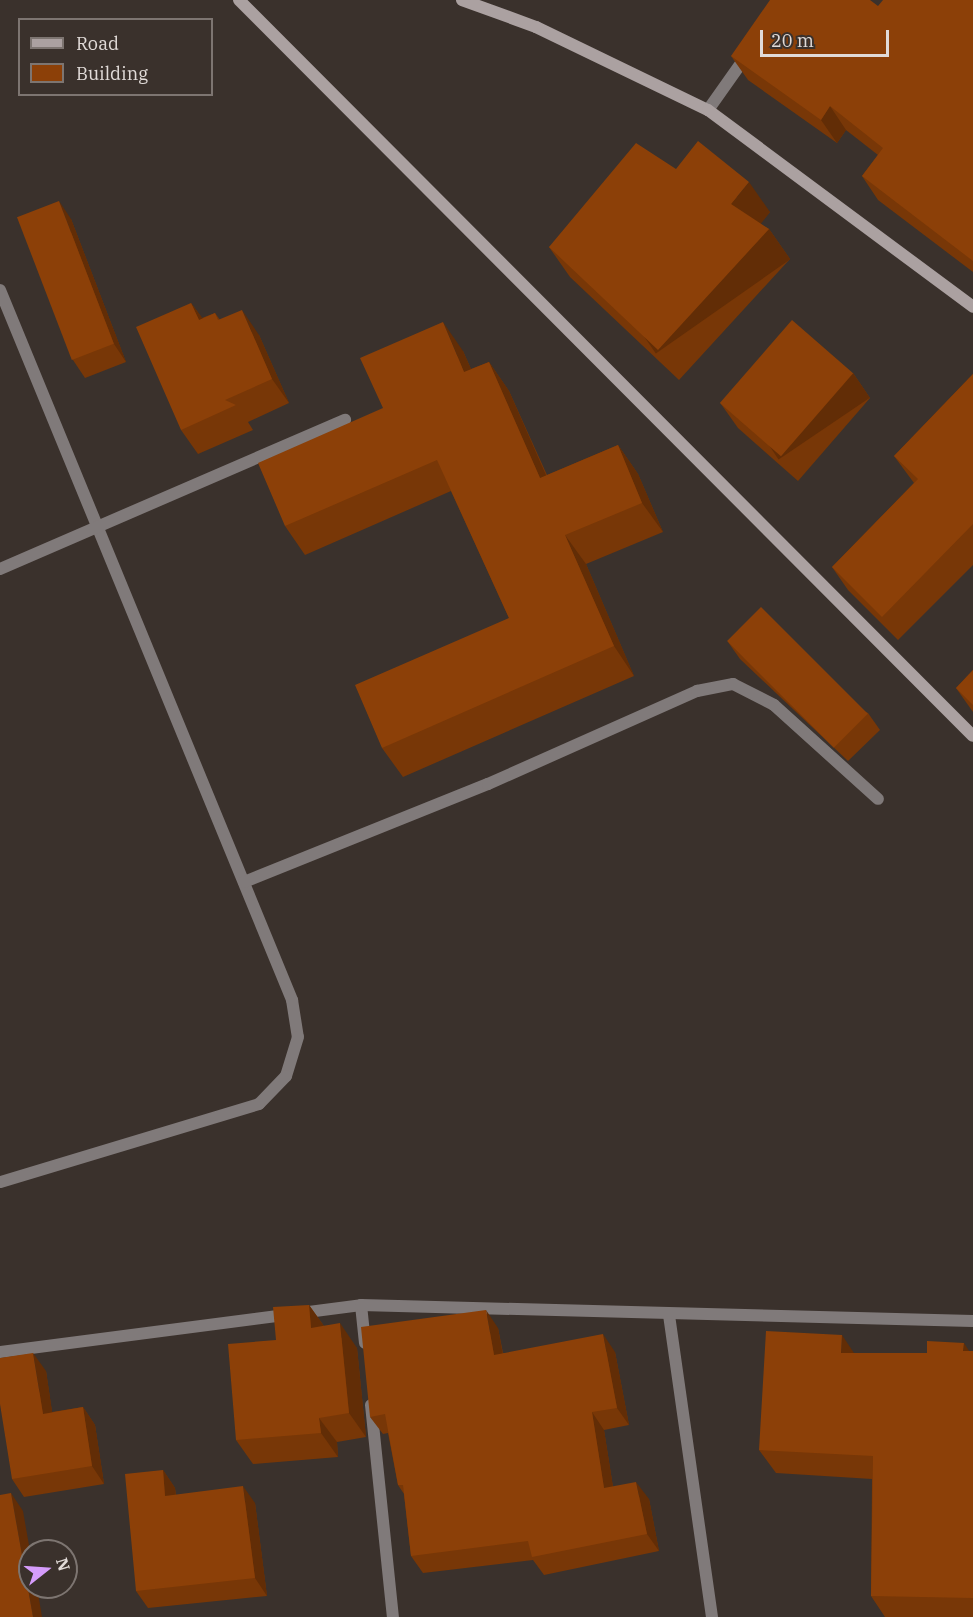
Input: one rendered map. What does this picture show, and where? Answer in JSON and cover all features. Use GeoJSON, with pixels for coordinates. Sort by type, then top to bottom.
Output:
{"type":"FeatureCollection","features":[{"type":"Feature","properties":{"kind":"street"},"geometry":{"type":"LineString","coordinates":[[239,0],[973,736]]}},
{"type":"Feature","properties":{"kind":"street"},"geometry":{"type":"LineString","coordinates":[[462,0],[536,27],[708,110],[973,307]]}},
{"type":"Feature","properties":{"kind":"street"},"geometry":{"type":"LineString","coordinates":[[708,110],[754,46]]}},
{"type":"Feature","properties":{"kind":"street"},"geometry":{"type":"LineString","coordinates":[[0,290],[100,528],[292,1000],[298,1037],[286,1076],[259,1104],[0,1182]]}},
{"type":"Feature","properties":{"kind":"street"},"geometry":{"type":"LineString","coordinates":[[0,569],[100,528],[345,420]]}},
{"type":"Feature","properties":{"kind":"street"},"geometry":{"type":"LineString","coordinates":[[244,882],[488,784],[697,691],[733,684],[774,705],[878,799]]}},
{"type":"Feature","properties":{"kind":"street"},"geometry":{"type":"LineString","coordinates":[[361,1305],[367,1363]]}},
{"type":"Feature","properties":{"kind":"street"},"geometry":{"type":"LineString","coordinates":[[0,1352],[361,1305],[669,1315],[973,1321]]}},
{"type":"Feature","properties":{"kind":"street"},"geometry":{"type":"LineString","coordinates":[[669,1315],[712,1617]]}},
{"type":"Feature","properties":{"kind":"street"},"geometry":{"type":"LineString","coordinates":[[370,1386],[393,1617]]}},
{"type":"Feature","properties":{"kind":"building"},"geometry":{"type":"Polygon","coordinates":[[[770,0],[870,0],[878,6],[883,0],[973,0],[973,261],[862,176],[883,148],[830,106],[821,120],[731,56],[770,0]]]}},
{"type":"Feature","properties":{"kind":"building"},"geometry":{"type":"Polygon","coordinates":[[[698,141],[749,182],[731,204],[769,229],[658,350],[549,247],[636,143],[676,169],[698,141]]]}},
{"type":"Feature","properties":{"kind":"building"},"geometry":{"type":"Polygon","coordinates":[[[59,201],[114,344],[72,360],[17,217],[59,201]]]}},
{"type":"Feature","properties":{"kind":"building"},"geometry":{"type":"Polygon","coordinates":[[[191,303],[199,320],[215,313],[218,320],[242,310],[272,379],[225,400],[236,405],[181,430],[136,327],[191,303]]]}},
{"type":"Feature","properties":{"kind":"building"},"geometry":{"type":"Polygon","coordinates":[[[792,320],[853,373],[781,456],[720,403],[792,320]]]}},
{"type":"Feature","properties":{"kind":"building"},"geometry":{"type":"Polygon","coordinates":[[[443,322],[464,372],[489,362],[540,478],[618,445],[642,503],[565,535],[614,646],[382,748],[355,685],[509,618],[437,460],[285,526],[258,463],[383,408],[360,358],[443,322]]]}},
{"type":"Feature","properties":{"kind":"building"},"geometry":{"type":"Polygon","coordinates":[[[973,374],[973,524],[882,617],[832,567],[918,479],[894,456],[973,374]]]}},
{"type":"Feature","properties":{"kind":"building"},"geometry":{"type":"Polygon","coordinates":[[[761,607],[868,714],[834,748],[727,641],[761,607]]]}},
{"type":"Feature","properties":{"kind":"building"},"geometry":{"type":"Polygon","coordinates":[[[973,670],[973,705],[956,688],[973,670]]]}},
{"type":"Feature","properties":{"kind":"building"},"geometry":{"type":"Polygon","coordinates":[[[309,1305],[311,1328],[340,1323],[349,1413],[319,1418],[321,1433],[236,1440],[228,1344],[276,1340],[273,1307],[309,1305]]]}},
{"type":"Feature","properties":{"kind":"building"},"geometry":{"type":"Polygon","coordinates":[[[486,1310],[494,1355],[603,1334],[617,1408],[592,1412],[604,1488],[636,1482],[647,1534],[532,1557],[528,1541],[411,1556],[403,1485],[398,1485],[385,1414],[370,1417],[361,1327],[486,1310]]]}},
{"type":"Feature","properties":{"kind":"building"},"geometry":{"type":"Polygon","coordinates":[[[766,1331],[842,1335],[841,1353],[927,1353],[927,1341],[964,1343],[963,1351],[973,1351],[973,1598],[871,1596],[873,1456],[759,1450],[766,1331]]]}},
{"type":"Feature","properties":{"kind":"building"},"geometry":{"type":"Polygon","coordinates":[[[33,1353],[43,1414],[83,1407],[92,1466],[12,1479],[0,1404],[0,1358],[33,1353]]]}},
{"type":"Feature","properties":{"kind":"building"},"geometry":{"type":"Polygon","coordinates":[[[163,1470],[165,1496],[243,1486],[255,1578],[136,1591],[125,1474],[163,1470]]]}},
{"type":"Feature","properties":{"kind":"building"},"geometry":{"type":"Polygon","coordinates":[[[11,1493],[19,1539],[18,1599],[30,1599],[33,1617],[0,1617],[0,1495],[11,1493]]]}}]}
